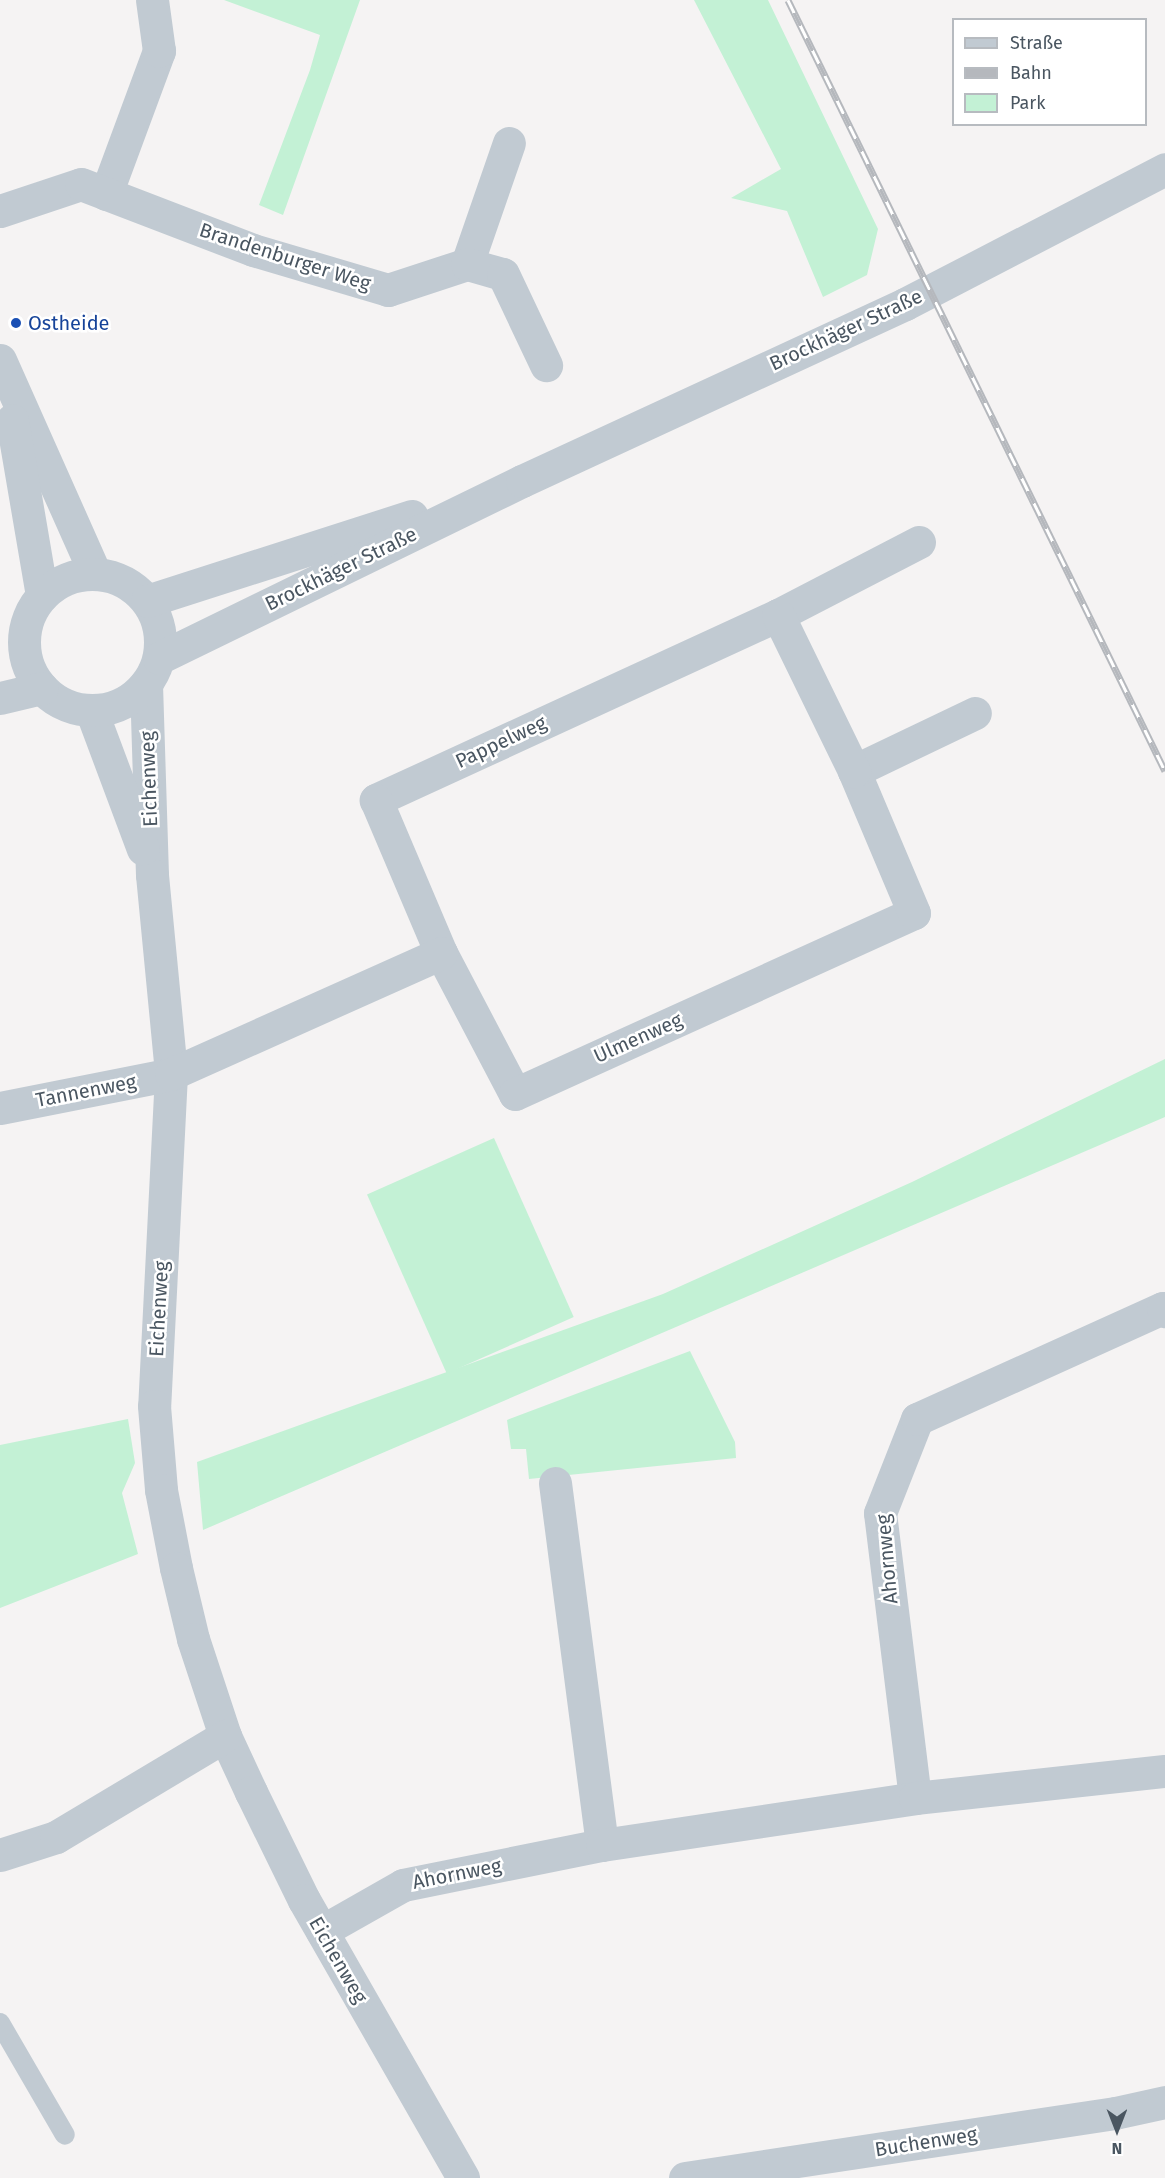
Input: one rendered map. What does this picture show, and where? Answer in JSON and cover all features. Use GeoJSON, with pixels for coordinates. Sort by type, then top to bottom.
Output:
{"type":"FeatureCollection","features":[{"type":"Feature","properties":{"kind":"street"},"geometry":{"type":"LineString","coordinates":[[106,194],[159,51],[152,0]]}},
{"type":"Feature","properties":{"kind":"street"},"geometry":{"type":"LineString","coordinates":[[509,143],[467,264],[503,274],[546,365]]}},
{"type":"Feature","properties":{"kind":"street","name":"Brockhäger Straße"},"geometry":{"type":"LineString","coordinates":[[153,671],[522,481],[905,304],[1165,169]]}},
{"type":"Feature","properties":{"kind":"street","name":"Brandenburger Weg"},"geometry":{"type":"LineString","coordinates":[[0,211],[81,184],[253,250],[388,290],[467,264]]}},
{"type":"Feature","properties":{"kind":"street"},"geometry":{"type":"LineString","coordinates":[[2,367],[95,573]]}},
{"type":"Feature","properties":{"kind":"street"},"geometry":{"type":"LineString","coordinates":[[2,367],[42,595]]}},
{"type":"Feature","properties":{"kind":"street","name":"Brockhäger Straße"},"geometry":{"type":"LineString","coordinates":[[147,601],[522,481]]}},
{"type":"Feature","properties":{"kind":"street","name":"Pappelweg"},"geometry":{"type":"LineString","coordinates":[[441,953],[376,800],[778,615],[919,542]]}},
{"type":"Feature","properties":{"kind":"street"},"geometry":{"type":"LineString","coordinates":[[95,573],[129,584],[147,601],[160,634],[153,671],[121,704],[91,710],[67,705],[42,688],[28,665],[12,646],[42,595],[63,580],[95,573]]}},
{"type":"Feature","properties":{"kind":"street"},"geometry":{"type":"LineString","coordinates":[[778,615],[854,771],[975,713]]}},
{"type":"Feature","properties":{"kind":"street","name":"Eichenweg"},"geometry":{"type":"LineString","coordinates":[[153,671],[152,875],[171,1074],[155,1417],[161,1490],[176,1568],[193,1639],[225,1736],[322,1931],[463,2178]]}},
{"type":"Feature","properties":{"kind":"street"},"geometry":{"type":"LineString","coordinates":[[0,698],[42,688]]}},
{"type":"Feature","properties":{"kind":"street","name":"Eichenweg"},"geometry":{"type":"LineString","coordinates":[[91,710],[152,875]]}},
{"type":"Feature","properties":{"kind":"street","name":"Ulmenweg"},"geometry":{"type":"LineString","coordinates":[[441,953],[515,1094],[914,913],[854,771]]}},
{"type":"Feature","properties":{"kind":"street"},"geometry":{"type":"LineString","coordinates":[[171,1074],[441,953]]}},
{"type":"Feature","properties":{"kind":"street","name":"Tannenweg"},"geometry":{"type":"LineString","coordinates":[[0,1108],[171,1074]]}},
{"type":"Feature","properties":{"kind":"street","name":"Ahornweg"},"geometry":{"type":"LineString","coordinates":[[915,1798],[880,1513],[917,1419],[1163,1308],[1165,1311]]}},
{"type":"Feature","properties":{"kind":"street"},"geometry":{"type":"LineString","coordinates":[[555,1483],[602,1845]]}},
{"type":"Feature","properties":{"kind":"street"},"geometry":{"type":"LineString","coordinates":[[0,1855],[56,1836],[225,1736]]}},
{"type":"Feature","properties":{"kind":"street","name":"Ahornweg"},"geometry":{"type":"LineString","coordinates":[[322,1931],[403,1885],[602,1845],[915,1798],[1165,1771]]}},
{"type":"Feature","properties":{"kind":"street","name":"Buchenweg"},"geometry":{"type":"LineString","coordinates":[[686,2178],[1115,2113],[1165,2102]]}},
{"type":"Feature","properties":{"kind":"lane"},"geometry":{"type":"LineString","coordinates":[[0,2023],[65,2135]]}},
{"type":"Feature","properties":{"kind":"green space"},"geometry":{"type":"Polygon","coordinates":[[[224,0],[360,0],[283,215],[259,205],[310,70],[320,35],[224,0]]]}},
{"type":"Feature","properties":{"kind":"green space"},"geometry":{"type":"Polygon","coordinates":[[[694,0],[768,0],[878,229],[867,275],[823,297],[787,211],[731,198],[781,169],[694,0]]]}},
{"type":"Feature","properties":{"kind":"green space"},"geometry":{"type":"Polygon","coordinates":[[[1165,1059],[1165,1117],[203,1530],[197,1462],[663,1294],[912,1182],[1165,1059]]]}},
{"type":"Feature","properties":{"kind":"green space"},"geometry":{"type":"Polygon","coordinates":[[[494,1138],[574,1317],[447,1374],[367,1195],[494,1138]]]}},
{"type":"Feature","properties":{"kind":"green space"},"geometry":{"type":"Polygon","coordinates":[[[690,1351],[735,1442],[736,1458],[529,1479],[526,1449],[511,1449],[507,1420],[690,1351]]]}},
{"type":"Feature","properties":{"kind":"green space"},"geometry":{"type":"Polygon","coordinates":[[[128,1419],[135,1463],[122,1493],[138,1554],[0,1608],[0,1445],[128,1419]]]}},
{"type":"Feature","properties":{"kind":"railway"},"geometry":{"type":"LineString","coordinates":[[788,0],[1165,771]]}},
{"type":"Feature","properties":{"kind":"place","name":"Ostheide"},"geometry":{"type":"Point","coordinates":[16,323]}}]}
